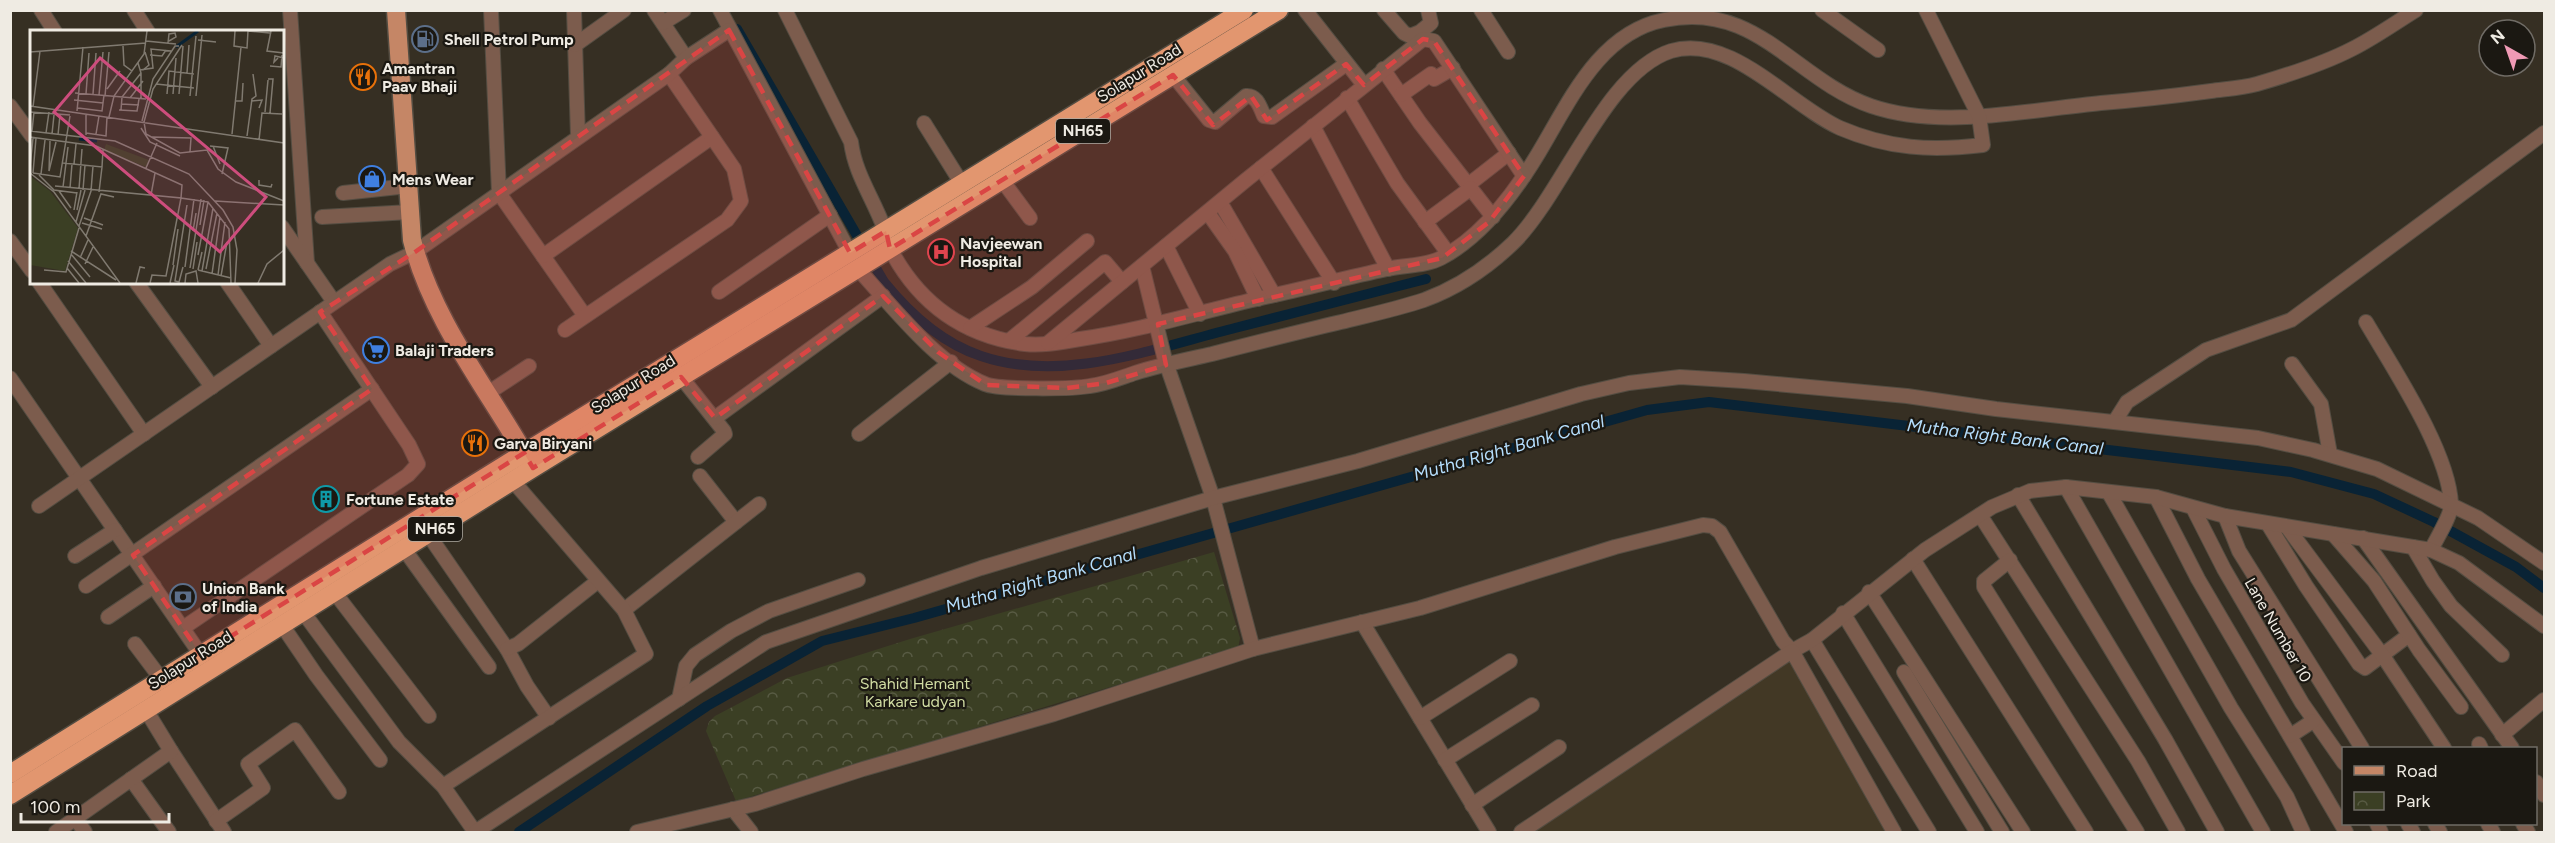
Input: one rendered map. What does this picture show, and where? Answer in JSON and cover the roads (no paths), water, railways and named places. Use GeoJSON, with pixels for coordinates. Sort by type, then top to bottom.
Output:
{"type":"FeatureCollection","features":[{"type":"Feature","properties":{"kind":"highway","name":"Solapur Road"},"geometry":{"type":"LineString","coordinates":[[885,242],[962,184],[1244,10]]}},
{"type":"Feature","properties":{"kind":"highway","name":"Solapur Road"},"geometry":{"type":"LineString","coordinates":[[10,774],[201,655],[529,460],[885,242],[1002,180],[1279,10]]}},
{"type":"Feature","properties":{"kind":"highway","name":"Solapur Road"},"geometry":{"type":"LineString","coordinates":[[10,795],[513,481],[529,460],[681,377],[856,260]]}},
{"type":"Feature","properties":{"kind":"main road"},"geometry":{"type":"LineString","coordinates":[[396,10],[410,212],[415,252],[432,298],[529,460]]}},
{"type":"Feature","properties":{"kind":"street"},"geometry":{"type":"LineString","coordinates":[[41,10],[54,30]]}},
{"type":"Feature","properties":{"kind":"street"},"geometry":{"type":"LineString","coordinates":[[134,10],[147,30]]}},
{"type":"Feature","properties":{"kind":"street"},"geometry":{"type":"LineString","coordinates":[[290,10],[307,263]]}},
{"type":"Feature","properties":{"kind":"street"},"geometry":{"type":"LineString","coordinates":[[491,10],[499,193],[585,316]]}},
{"type":"Feature","properties":{"kind":"street"},"geometry":{"type":"LineString","coordinates":[[574,10],[578,137]]}},
{"type":"Feature","properties":{"kind":"street"},"geometry":{"type":"LineString","coordinates":[[575,45],[624,10]]}},
{"type":"Feature","properties":{"kind":"street"},"geometry":{"type":"LineString","coordinates":[[654,10],[686,58]]}},
{"type":"Feature","properties":{"kind":"street"},"geometry":{"type":"LineString","coordinates":[[663,23],[684,10]]}},
{"type":"Feature","properties":{"kind":"street"},"geometry":{"type":"LineString","coordinates":[[720,10],[856,260],[920,336],[970,376],[986,385],[998,387],[1087,387],[1166,362],[1414,302],[1451,288],[1478,272],[1511,245],[1532,223],[1619,89],[1651,60],[1670,52],[1691,47],[1709,50],[1738,61],[1826,120],[1875,140],[1929,150],[1983,146],[1979,116],[1926,10]]}},
{"type":"Feature","properties":{"kind":"street"},"geometry":{"type":"LineString","coordinates":[[785,10],[851,142],[854,164],[885,242],[916,288],[932,305],[954,321],[1024,344],[1047,344],[1159,329],[1200,314],[1274,295],[1334,283],[1388,268],[1434,261],[1448,253],[1492,217],[1524,176],[1580,82],[1613,45],[1642,27],[1677,18],[1705,18],[1734,24],[1751,31],[1842,93],[1870,105],[1902,114],[1979,116],[2169,97],[2252,86],[2352,49],[2416,10]]}},
{"type":"Feature","properties":{"kind":"street"},"geometry":{"type":"LineString","coordinates":[[1305,10],[1364,85]]}},
{"type":"Feature","properties":{"kind":"street"},"geometry":{"type":"LineString","coordinates":[[1387,11],[1404,33],[1410,36],[1420,32],[1431,22],[1428,10]]}},
{"type":"Feature","properties":{"kind":"street"},"geometry":{"type":"LineString","coordinates":[[1481,10],[1508,51]]}},
{"type":"Feature","properties":{"kind":"street"},"geometry":{"type":"LineString","coordinates":[[1822,10],[1878,50]]}},
{"type":"Feature","properties":{"kind":"street"},"geometry":{"type":"LineString","coordinates":[[39,506],[390,264],[415,252],[669,74],[686,58],[729,30]]}},
{"type":"Feature","properties":{"kind":"street"},"geometry":{"type":"LineString","coordinates":[[1047,344],[1416,43],[1430,39],[1434,41],[1524,176]]}},
{"type":"Feature","properties":{"kind":"street"},"geometry":{"type":"LineString","coordinates":[[1173,75],[1209,120],[1215,122],[1246,96],[1255,98],[1264,116],[1272,117],[1346,64]]}},
{"type":"Feature","properties":{"kind":"street"},"geometry":{"type":"LineString","coordinates":[[1401,95],[1431,74],[1434,79],[1453,68]]}},
{"type":"Feature","properties":{"kind":"street"},"geometry":{"type":"LineString","coordinates":[[1383,69],[1492,217]]}},
{"type":"Feature","properties":{"kind":"street"},"geometry":{"type":"LineString","coordinates":[[565,330],[727,220],[741,201],[734,169],[669,74]]}},
{"type":"Feature","properties":{"kind":"street"},"geometry":{"type":"LineString","coordinates":[[1347,98],[1397,183],[1448,253]]}},
{"type":"Feature","properties":{"kind":"street"},"geometry":{"type":"LineString","coordinates":[[10,106],[30,133]]}},
{"type":"Feature","properties":{"kind":"street"},"geometry":{"type":"LineString","coordinates":[[924,123],[962,184]]}},
{"type":"Feature","properties":{"kind":"street"},"geometry":{"type":"LineString","coordinates":[[1312,126],[1388,268]]}},
{"type":"Feature","properties":{"kind":"street"},"geometry":{"type":"LineString","coordinates":[[2115,421],[2127,402],[2206,350],[2291,320],[2544,134]]}},
{"type":"Feature","properties":{"kind":"street"},"geometry":{"type":"LineString","coordinates":[[543,256],[712,137]]}},
{"type":"Feature","properties":{"kind":"street"},"geometry":{"type":"LineString","coordinates":[[1425,222],[1509,153]]}},
{"type":"Feature","properties":{"kind":"street"},"geometry":{"type":"LineString","coordinates":[[1261,168],[1334,283]]}},
{"type":"Feature","properties":{"kind":"street"},"geometry":{"type":"LineString","coordinates":[[1002,180],[1030,218]]}},
{"type":"Feature","properties":{"kind":"street"},"geometry":{"type":"LineString","coordinates":[[343,193],[408,186]]}},
{"type":"Feature","properties":{"kind":"street"},"geometry":{"type":"LineString","coordinates":[[1220,202],[1274,295]]}},
{"type":"Feature","properties":{"kind":"street"},"geometry":{"type":"LineString","coordinates":[[322,217],[410,212]]}},
{"type":"Feature","properties":{"kind":"street"},"geometry":{"type":"LineString","coordinates":[[1208,213],[1235,251],[1258,299]]}},
{"type":"Feature","properties":{"kind":"street"},"geometry":{"type":"LineString","coordinates":[[719,292],[830,215]]}},
{"type":"Feature","properties":{"kind":"street"},"geometry":{"type":"LineString","coordinates":[[284,230],[334,302]]}},
{"type":"Feature","properties":{"kind":"street"},"geometry":{"type":"LineString","coordinates":[[10,241],[30,269]]}},
{"type":"Feature","properties":{"kind":"street"},"geometry":{"type":"LineString","coordinates":[[970,328],[1032,287],[1087,241]]}},
{"type":"Feature","properties":{"kind":"street"},"geometry":{"type":"LineString","coordinates":[[1166,246],[1200,314]]}},
{"type":"Feature","properties":{"kind":"street"},"geometry":{"type":"LineString","coordinates":[[1010,340],[1105,262],[1122,282]]}},
{"type":"Feature","properties":{"kind":"street"},"geometry":{"type":"LineString","coordinates":[[1142,266],[1166,362],[1214,503],[1253,649]]}},
{"type":"Feature","properties":{"kind":"street"},"geometry":{"type":"LineString","coordinates":[[40,284],[144,434]]}},
{"type":"Feature","properties":{"kind":"street"},"geometry":{"type":"LineString","coordinates":[[137,284],[212,387]]}},
{"type":"Feature","properties":{"kind":"street"},"geometry":{"type":"LineString","coordinates":[[228,284],[271,346]]}},
{"type":"Feature","properties":{"kind":"street"},"geometry":{"type":"LineString","coordinates":[[715,418],[884,296]]}},
{"type":"Feature","properties":{"kind":"street"},"geometry":{"type":"LineString","coordinates":[[183,628],[408,476],[418,464],[409,445],[320,312]]}},
{"type":"Feature","properties":{"kind":"street"},"geometry":{"type":"LineString","coordinates":[[2366,322],[2437,450],[2450,511],[2433,545]]}},
{"type":"Feature","properties":{"kind":"street"},"geometry":{"type":"LineString","coordinates":[[859,434],[951,362]]}},
{"type":"Feature","properties":{"kind":"street"},"geometry":{"type":"LineString","coordinates":[[2292,364],[2321,404],[2330,454]]}},
{"type":"Feature","properties":{"kind":"street"},"geometry":{"type":"LineString","coordinates":[[488,393],[529,366]]}},
{"type":"Feature","properties":{"kind":"street"},"geometry":{"type":"LineString","coordinates":[[681,377],[715,418],[725,434],[698,457]]}},
{"type":"Feature","properties":{"kind":"street"},"geometry":{"type":"LineString","coordinates":[[10,378],[201,655]]}},
{"type":"Feature","properties":{"kind":"street"},"geometry":{"type":"LineString","coordinates":[[303,612],[399,742],[443,786],[475,832],[766,642],[981,568],[1214,503],[1581,394],[1629,383],[1680,378],[1744,381],[1907,396],[1996,409],[2258,438],[2330,454],[2377,469],[2450,511],[2478,518],[2544,563]]}},
{"type":"Feature","properties":{"kind":"street"},"geometry":{"type":"LineString","coordinates":[[86,586],[372,389]]}},
{"type":"Feature","properties":{"kind":"street"},"geometry":{"type":"LineString","coordinates":[[700,476],[736,522]]}},
{"type":"Feature","properties":{"kind":"street"},"geometry":{"type":"LineString","coordinates":[[443,786],[646,654],[624,610],[513,481]]}},
{"type":"Feature","properties":{"kind":"street"},"geometry":{"type":"LineString","coordinates":[[2066,487],[2262,832]]}},
{"type":"Feature","properties":{"kind":"street"},"geometry":{"type":"LineString","coordinates":[[1521,832],[1792,651],[1812,640],[1913,559],[1980,514],[2018,495],[2066,487],[2156,497],[2225,516],[2268,524],[2413,547],[2433,545],[2544,626]]}},
{"type":"Feature","properties":{"kind":"street"},"geometry":{"type":"LineString","coordinates":[[2109,493],[2231,708],[2288,797],[2303,832]]}},
{"type":"Feature","properties":{"kind":"street"},"geometry":{"type":"LineString","coordinates":[[2018,495],[2165,739],[2217,832]]}},
{"type":"Feature","properties":{"kind":"street"},"geometry":{"type":"LineString","coordinates":[[2156,497],[2198,579],[2346,832]]}},
{"type":"Feature","properties":{"kind":"street"},"geometry":{"type":"LineString","coordinates":[[624,610],[759,504]]}},
{"type":"Feature","properties":{"kind":"street","name":"Lane Number 10"},"geometry":{"type":"LineString","coordinates":[[2193,508],[2224,569],[2282,669],[2313,721],[2342,762]]}},
{"type":"Feature","properties":{"kind":"street"},"geometry":{"type":"LineString","coordinates":[[1980,514],[2138,761],[2176,828],[2162,832]]}},
{"type":"Feature","properties":{"kind":"street"},"geometry":{"type":"LineString","coordinates":[[2225,516],[2239,550],[2361,747]]}},
{"type":"Feature","properties":{"kind":"street"},"geometry":{"type":"LineString","coordinates":[[2268,524],[2306,586],[2359,664],[2365,668],[2409,635]]}},
{"type":"Feature","properties":{"kind":"street"},"geometry":{"type":"LineString","coordinates":[[637,832],[733,809],[1054,714],[1253,649],[1420,608],[1615,547],[1702,525],[1712,526],[1720,532],[1783,641],[1792,651],[1858,772],[1894,832]]}},
{"type":"Feature","properties":{"kind":"street"},"geometry":{"type":"LineString","coordinates":[[2287,527],[2383,656],[2443,747]]}},
{"type":"Feature","properties":{"kind":"street"},"geometry":{"type":"LineString","coordinates":[[75,556],[115,530]]}},
{"type":"Feature","properties":{"kind":"street"},"geometry":{"type":"LineString","coordinates":[[428,534],[507,649],[527,686],[549,718]]}},
{"type":"Feature","properties":{"kind":"street"},"geometry":{"type":"LineString","coordinates":[[2333,534],[2374,581],[2409,635],[2461,707]]}},
{"type":"Feature","properties":{"kind":"street"},"geometry":{"type":"LineString","coordinates":[[2363,538],[2511,747]]}},
{"type":"Feature","properties":{"kind":"street"},"geometry":{"type":"LineString","coordinates":[[2413,547],[2451,606],[2502,655]]}},
{"type":"Feature","properties":{"kind":"street"},"geometry":{"type":"LineString","coordinates":[[404,549],[489,667]]}},
{"type":"Feature","properties":{"kind":"street"},"geometry":{"type":"LineString","coordinates":[[1913,559],[2086,832]]}},
{"type":"Feature","properties":{"kind":"street"},"geometry":{"type":"LineString","coordinates":[[2010,560],[1984,581],[1984,587],[2137,832]]}},
{"type":"Feature","properties":{"kind":"street"},"geometry":{"type":"LineString","coordinates":[[679,699],[686,666],[695,655],[731,631],[770,611],[858,580]]}},
{"type":"Feature","properties":{"kind":"street"},"geometry":{"type":"LineString","coordinates":[[507,649],[518,644],[598,581]]}},
{"type":"Feature","properties":{"kind":"street"},"geometry":{"type":"LineString","coordinates":[[108,617],[154,586]]}},
{"type":"Feature","properties":{"kind":"street"},"geometry":{"type":"LineString","coordinates":[[1869,592],[2023,832]]}},
{"type":"Feature","properties":{"kind":"street"},"geometry":{"type":"LineString","coordinates":[[335,593],[429,716]]}},
{"type":"Feature","properties":{"kind":"street"},"geometry":{"type":"LineString","coordinates":[[1843,614],[1911,720],[1977,832]]}},
{"type":"Feature","properties":{"kind":"street"},"geometry":{"type":"LineString","coordinates":[[1362,622],[1489,832]]}},
{"type":"Feature","properties":{"kind":"street"},"geometry":{"type":"LineString","coordinates":[[282,625],[316,675],[380,760]]}},
{"type":"Feature","properties":{"kind":"street"},"geometry":{"type":"LineString","coordinates":[[1812,640],[1929,832]]}},
{"type":"Feature","properties":{"kind":"street"},"geometry":{"type":"LineString","coordinates":[[135,644],[162,680]]}},
{"type":"Feature","properties":{"kind":"street"},"geometry":{"type":"LineString","coordinates":[[2282,669],[2305,656]]}},
{"type":"Feature","properties":{"kind":"street"},"geometry":{"type":"LineString","coordinates":[[1420,718],[1510,661]]}},
{"type":"Feature","properties":{"kind":"street"},"geometry":{"type":"LineString","coordinates":[[1904,672],[2002,832]]}},
{"type":"Feature","properties":{"kind":"street"},"geometry":{"type":"LineString","coordinates":[[1445,760],[1532,705]]}},
{"type":"Feature","properties":{"kind":"street"},"geometry":{"type":"LineString","coordinates":[[2502,735],[2542,707]]}},
{"type":"Feature","properties":{"kind":"street"},"geometry":{"type":"LineString","coordinates":[[146,711],[220,827],[263,788],[248,764],[295,730],[339,792]]}},
{"type":"Feature","properties":{"kind":"street"},"geometry":{"type":"LineString","coordinates":[[2290,736],[2313,721]]}},
{"type":"Feature","properties":{"kind":"street"},"geometry":{"type":"LineString","coordinates":[[1472,805],[1559,747]]}},
{"type":"Feature","properties":{"kind":"street"},"geometry":{"type":"LineString","coordinates":[[56,832],[171,751]]}},
{"type":"Feature","properties":{"kind":"street"},"geometry":{"type":"LineString","coordinates":[[131,779],[168,832]]}},
{"type":"Feature","properties":{"kind":"street"},"geometry":{"type":"LineString","coordinates":[[733,809],[751,832]]}},
{"type":"Feature","properties":{"kind":"street"},"geometry":{"type":"LineString","coordinates":[[75,818],[85,832]]}},
{"type":"Feature","properties":{"kind":"waterway"},"geometry":{"type":"LineString","coordinates":[[737,29],[884,282],[927,326],[953,343],[981,356],[1012,364],[1044,366],[1076,365],[1109,360],[1426,279]]}},
{"type":"Feature","properties":{"kind":"waterway","name":"Mutha Right Bank Canal"},"geometry":{"type":"LineString","coordinates":[[519,832],[707,706],[822,641],[914,618],[1647,410],[1709,402],[2291,472],[2374,494],[2434,522],[2516,567],[2544,588]]}},
{"type":"Feature","properties":{"kind":"place","name":"Shell Petrol Pump"},"geometry":{"type":"Point","coordinates":[425,39]}},
{"type":"Feature","properties":{"kind":"place","name":"Amantran Paav Bhaji"},"geometry":{"type":"Point","coordinates":[363,77]}},
{"type":"Feature","properties":{"kind":"place","name":"Mens Wear"},"geometry":{"type":"Point","coordinates":[372,179]}},
{"type":"Feature","properties":{"kind":"place","name":"Navjeewan Hospital"},"geometry":{"type":"Point","coordinates":[941,252]}},
{"type":"Feature","properties":{"kind":"place","name":"Balaji Traders"},"geometry":{"type":"Point","coordinates":[376,350]}},
{"type":"Feature","properties":{"kind":"place","name":"Garva Biryani"},"geometry":{"type":"Point","coordinates":[475,443]}},
{"type":"Feature","properties":{"kind":"place","name":"Fortune Estate"},"geometry":{"type":"Point","coordinates":[326,499]}},
{"type":"Feature","properties":{"kind":"place","name":"Union Bank of India"},"geometry":{"type":"Point","coordinates":[183,597]}},
{"type":"Feature","properties":{"kind":"park label","name":"Shahid Hemant Karkare udyan"},"geometry":{"type":"Point","coordinates":[915,692]}}]}
